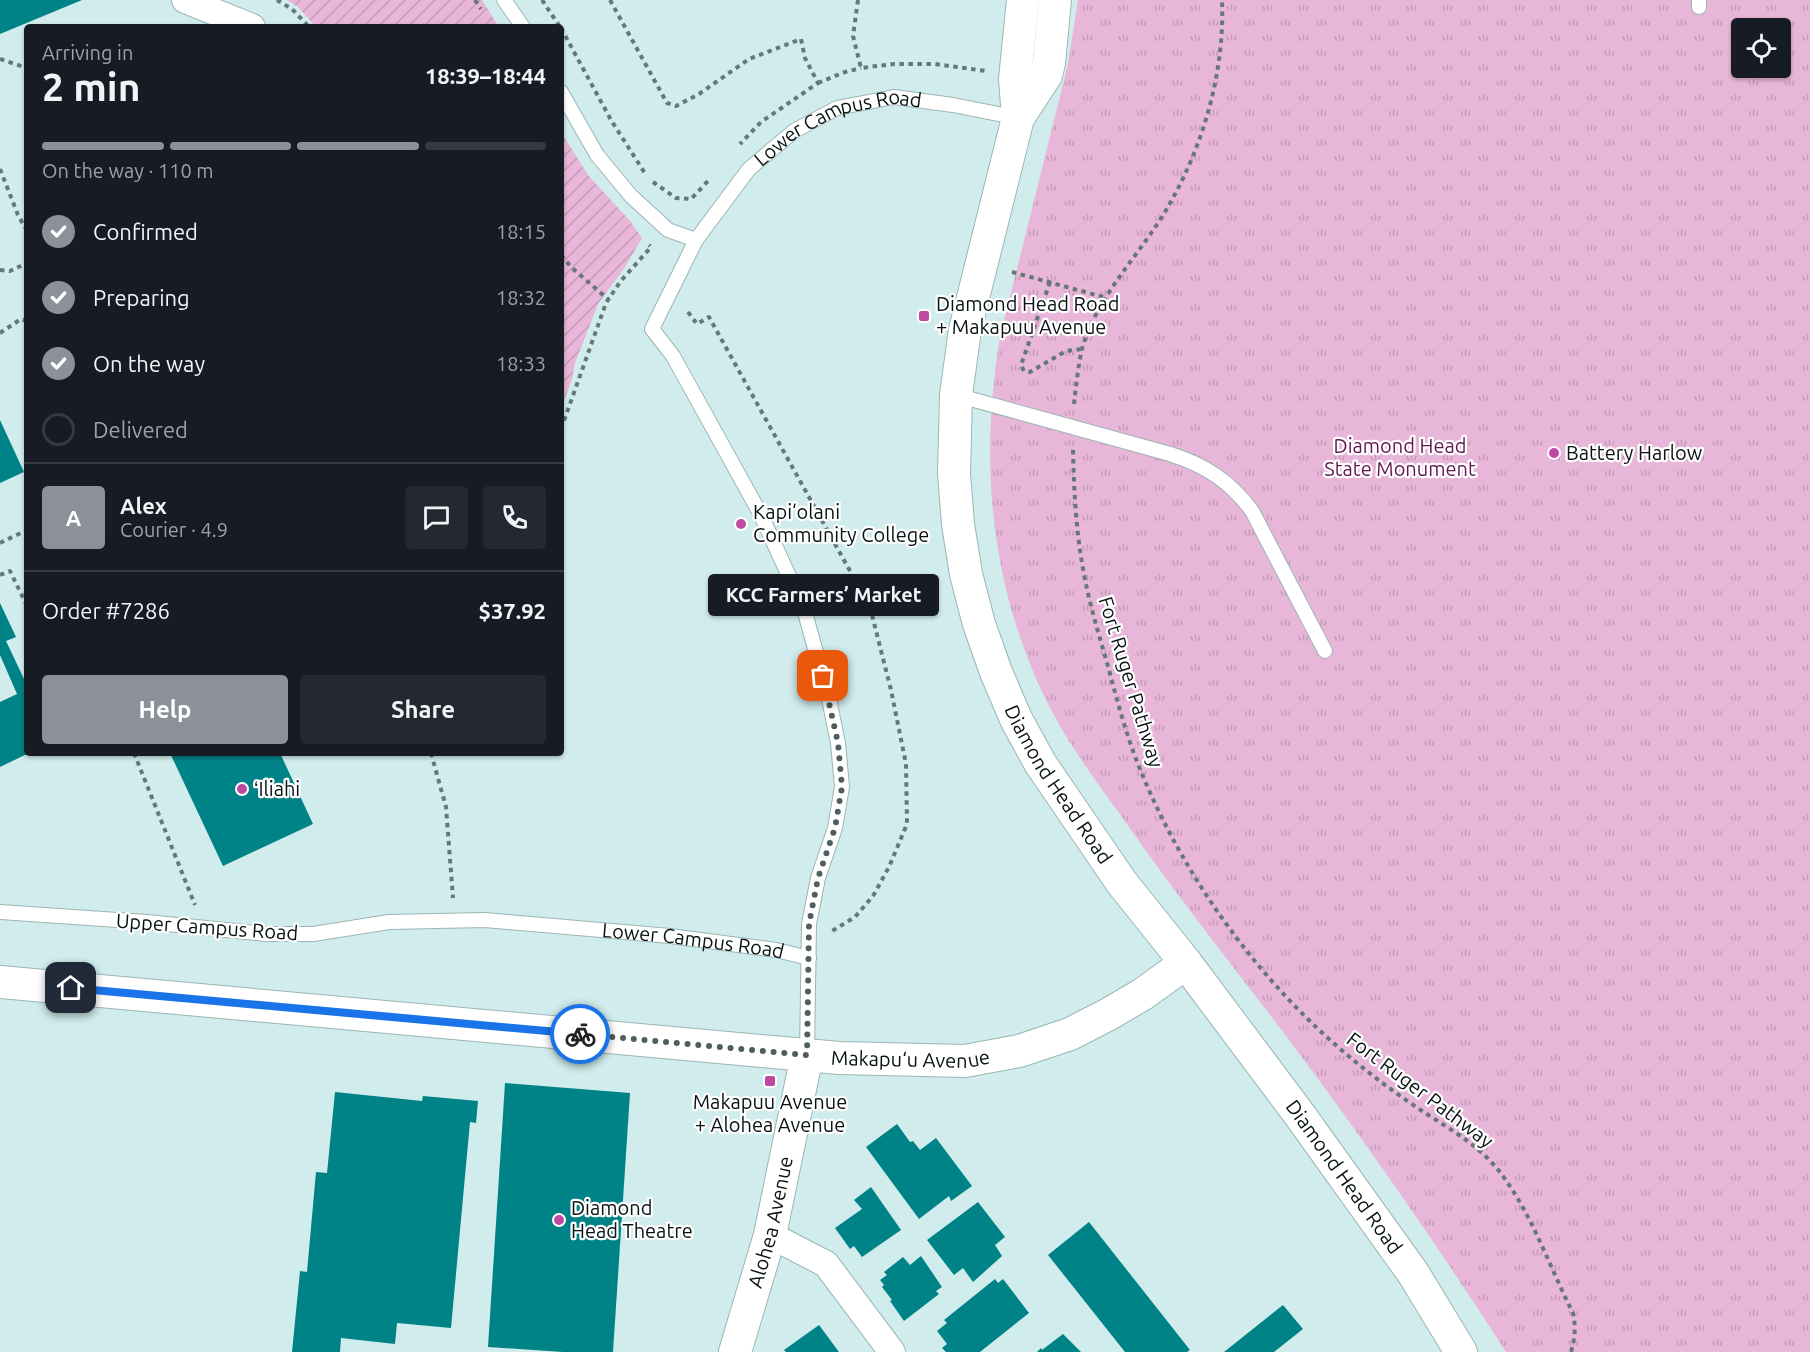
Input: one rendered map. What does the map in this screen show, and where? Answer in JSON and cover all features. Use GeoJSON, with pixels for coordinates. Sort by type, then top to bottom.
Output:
{"type":"FeatureCollection","features":[{"type":"Feature","properties":{"kind":"street"},"geometry":{"type":"LineString","coordinates":[[185,0],[245,24]]}},
{"type":"Feature","properties":{"kind":"street","name":"Diamond Head Road"},"geometry":{"type":"LineString","coordinates":[[1023,0],[1015,79],[1018,118],[965,330],[956,395],[954,474],[958,524],[971,594],[996,672],[1016,719],[1040,764],[1122,883],[1186,963],[1299,1114],[1413,1273],[1461,1352]]}},
{"type":"Feature","properties":{"kind":"street","name":"Diamond Head Road"},"geometry":{"type":"LineString","coordinates":[[1018,118],[1046,75],[1054,0]]}},
{"type":"Feature","properties":{"kind":"street","name":"Makapu‘u Avenue"},"geometry":{"type":"LineString","coordinates":[[0,981],[839,1058],[965,1061],[1019,1051],[1070,1034],[1143,994],[1186,963]]}},
{"type":"Feature","properties":{"kind":"street","name":"Alohea Avenue"},"geometry":{"type":"LineString","coordinates":[[735,1352],[770,1235],[807,1055]]}},
{"type":"Feature","properties":{"kind":"street"},"geometry":{"type":"LineString","coordinates":[[770,1235],[826,1264],[892,1352]]}},
{"type":"Feature","properties":{"kind":"lane"},"geometry":{"type":"LineString","coordinates":[[504,0],[521,24]]}},
{"type":"Feature","properties":{"kind":"lane"},"geometry":{"type":"LineString","coordinates":[[564,97],[597,155],[631,196],[668,230],[696,240]]}},
{"type":"Feature","properties":{"kind":"lane","name":"Lower Campus Road"},"geometry":{"type":"LineString","coordinates":[[485,920],[670,936],[776,950],[809,958],[809,924],[818,878],[835,828],[842,787],[838,743],[829,699],[804,609],[761,514],[673,356],[652,328],[696,240],[749,170],[794,130],[837,108],[894,97],[1018,118]]}},
{"type":"Feature","properties":{"kind":"lane"},"geometry":{"type":"LineString","coordinates":[[956,395],[1191,460],[1211,471],[1242,497],[1252,511],[1325,651]]}},
{"type":"Feature","properties":{"kind":"lane","name":"Upper Campus Road"},"geometry":{"type":"LineString","coordinates":[[0,912],[147,922],[266,934],[314,934],[389,922],[485,920]]}},
{"type":"Feature","properties":{"kind":"lane"},"geometry":{"type":"LineString","coordinates":[[807,1055],[809,958]]}},
{"type":"Feature","properties":{"kind":"path"},"geometry":{"type":"LineString","coordinates":[[278,0],[292,9],[306,24]]}},
{"type":"Feature","properties":{"kind":"path"},"geometry":{"type":"LineString","coordinates":[[542,0],[558,24]]}},
{"type":"Feature","properties":{"kind":"path"},"geometry":{"type":"LineString","coordinates":[[610,0],[667,103],[676,105],[699,93],[749,59],[801,39],[805,58],[818,83]]}},
{"type":"Feature","properties":{"kind":"path"},"geometry":{"type":"LineString","coordinates":[[858,0],[853,36],[861,68]]}},
{"type":"Feature","properties":{"kind":"path","name":"Fort Ruger Pathway"},"geometry":{"type":"LineString","coordinates":[[1222,0],[1219,56],[1212,98],[1200,138],[1169,206],[1107,298],[1082,349],[1072,428],[1077,526],[1094,622],[1121,716],[1137,761],[1177,847],[1200,886],[1227,924],[1285,995],[1317,1028],[1388,1088],[1471,1144],[1493,1164],[1520,1201],[1573,1312],[1575,1326],[1571,1352]]}},
{"type":"Feature","properties":{"kind":"path"},"geometry":{"type":"LineString","coordinates":[[564,34],[616,129],[650,180],[676,198],[691,200],[709,179]]}},
{"type":"Feature","properties":{"kind":"path"},"geometry":{"type":"LineString","coordinates":[[0,59],[24,67]]}},
{"type":"Feature","properties":{"kind":"path"},"geometry":{"type":"LineString","coordinates":[[736,147],[761,122],[818,83],[845,72],[894,64],[935,64],[987,71]]}},
{"type":"Feature","properties":{"kind":"path"},"geometry":{"type":"LineString","coordinates":[[0,169],[24,226]]}},
{"type":"Feature","properties":{"kind":"path"},"geometry":{"type":"LineString","coordinates":[[564,421],[609,300],[620,282],[651,247],[644,240]]}},
{"type":"Feature","properties":{"kind":"path"},"geometry":{"type":"LineString","coordinates":[[564,259],[609,300]]}},
{"type":"Feature","properties":{"kind":"path"},"geometry":{"type":"LineString","coordinates":[[0,270],[10,271],[24,264]]}},
{"type":"Feature","properties":{"kind":"path"},"geometry":{"type":"LineString","coordinates":[[981,264],[1107,298]]}},
{"type":"Feature","properties":{"kind":"path"},"geometry":{"type":"LineString","coordinates":[[1050,282],[1021,365],[1029,372],[1066,351],[1082,349]]}},
{"type":"Feature","properties":{"kind":"path"},"geometry":{"type":"LineString","coordinates":[[688,312],[697,324],[709,317],[870,607],[891,690],[906,764],[907,824],[889,867],[873,896],[855,917],[831,932]]}},
{"type":"Feature","properties":{"kind":"path"},"geometry":{"type":"LineString","coordinates":[[0,333],[21,319],[24,320]]}},
{"type":"Feature","properties":{"kind":"path"},"geometry":{"type":"LineString","coordinates":[[0,543],[24,531]]}},
{"type":"Feature","properties":{"kind":"path"},"geometry":{"type":"LineString","coordinates":[[0,575],[10,571],[24,600]]}},
{"type":"Feature","properties":{"kind":"path"},"geometry":{"type":"LineString","coordinates":[[135,756],[196,909],[185,907]]}},
{"type":"Feature","properties":{"kind":"path"},"geometry":{"type":"LineString","coordinates":[[432,756],[446,807],[448,829],[453,899],[443,899]]}},
{"type":"Feature","properties":{"kind":"green space"},"geometry":{"type":"Polygon","coordinates":[[[287,0],[482,0],[497,24],[313,24],[298,7],[287,0]]]}},
{"type":"Feature","properties":{"kind":"green space","name":"Diamond Head State Monument"},"geometry":{"type":"Polygon","coordinates":[[[1078,0],[1810,0],[1810,1352],[1506,1352],[1366,1145],[1160,870],[1083,762],[1048,704],[1028,660],[1013,615],[994,524],[990,431],[1000,337],[1068,64],[1078,0]]]}},
{"type":"Feature","properties":{"kind":"green space"},"geometry":{"type":"Polygon","coordinates":[[[564,137],[588,175],[630,221],[642,238],[625,267],[598,304],[575,363],[564,401],[564,137]]]}},
{"type":"Feature","properties":{"kind":"building"},"geometry":{"type":"Polygon","coordinates":[[[0,0],[82,0],[24,24],[0,34],[0,0]]]}},
{"type":"Feature","properties":{"kind":"building"},"geometry":{"type":"Polygon","coordinates":[[[0,420],[24,472],[0,483],[0,420]]]}},
{"type":"Feature","properties":{"kind":"building"},"geometry":{"type":"Polygon","coordinates":[[[0,603],[16,637],[6,641],[24,679],[24,755],[0,767],[0,702],[17,694],[0,655],[0,603]]]}},
{"type":"Feature","properties":{"kind":"building","name":"ʻIliahi"},"geometry":{"type":"Polygon","coordinates":[[[171,756],[281,756],[313,824],[223,866],[171,756]]]}},
{"type":"Feature","properties":{"kind":"building","name":"Diamond Head Theatre"},"geometry":{"type":"Polygon","coordinates":[[[505,1083],[630,1093],[613,1352],[563,1352],[488,1347],[505,1083]]]}},
{"type":"Feature","properties":{"kind":"building"},"geometry":{"type":"Polygon","coordinates":[[[335,1092],[422,1101],[423,1096],[478,1101],[476,1123],[470,1122],[451,1328],[397,1323],[395,1344],[341,1338],[340,1352],[292,1352],[300,1271],[307,1272],[316,1172],[327,1173],[335,1092]]]}},
{"type":"Feature","properties":{"kind":"building"},"geometry":{"type":"Polygon","coordinates":[[[897,1124],[910,1142],[913,1141],[920,1150],[936,1138],[972,1186],[951,1201],[949,1196],[919,1219],[866,1147],[897,1124]]]}},
{"type":"Feature","properties":{"kind":"building"},"geometry":{"type":"Polygon","coordinates":[[[871,1187],[901,1230],[862,1257],[854,1246],[850,1249],[835,1228],[862,1209],[854,1200],[871,1187]]]}},
{"type":"Feature","properties":{"kind":"building"},"geometry":{"type":"Polygon","coordinates":[[[978,1202],[1005,1237],[995,1245],[1002,1256],[973,1282],[963,1268],[954,1275],[927,1240],[978,1202]]]}},
{"type":"Feature","properties":{"kind":"building"},"geometry":{"type":"Polygon","coordinates":[[[1089,1222],[1190,1350],[1187,1352],[1125,1352],[1048,1255],[1089,1222]]]}},
{"type":"Feature","properties":{"kind":"building"},"geometry":{"type":"Polygon","coordinates":[[[921,1256],[942,1287],[936,1291],[939,1294],[904,1321],[890,1301],[892,1300],[882,1287],[884,1285],[880,1280],[887,1275],[884,1272],[903,1257],[910,1265],[921,1256]]]}},
{"type":"Feature","properties":{"kind":"building"},"geometry":{"type":"Polygon","coordinates":[[[995,1279],[998,1283],[1003,1279],[1029,1313],[980,1352],[946,1352],[942,1348],[947,1344],[937,1331],[947,1323],[944,1320],[995,1279]]]}},
{"type":"Feature","properties":{"kind":"building"},"geometry":{"type":"Polygon","coordinates":[[[1283,1305],[1303,1329],[1274,1352],[1224,1352],[1283,1305]]]}},
{"type":"Feature","properties":{"kind":"building"},"geometry":{"type":"Polygon","coordinates":[[[819,1325],[839,1352],[786,1352],[784,1350],[819,1325]]]}},
{"type":"Feature","properties":{"kind":"building"},"geometry":{"type":"Polygon","coordinates":[[[1063,1334],[1081,1352],[1037,1352],[1041,1348],[1042,1350],[1063,1334]]]}},
{"type":"Feature","properties":{"kind":"way so far"},"geometry":{"type":"LineString","coordinates":[[580,1034],[807,1055],[809,924],[818,878],[835,828],[842,787],[838,743],[823,676]]}},
{"type":"Feature","properties":{"kind":"place","name":"Diamond Head Road + Makapuu Avenue"},"geometry":{"type":"Point","coordinates":[924,316]}},
{"type":"Feature","properties":{"kind":"place","name":"Battery Harlow"},"geometry":{"type":"Point","coordinates":[1554,453]}},
{"type":"Feature","properties":{"kind":"place","name":"Kapi‘olani Community College"},"geometry":{"type":"Point","coordinates":[741,524]}},
{"type":"Feature","properties":{"kind":"place","name":"KCC Farmers’ Market"},"geometry":{"type":"Point","coordinates":[823,676]}},
{"type":"Feature","properties":{"kind":"place","name":"ʻIliahi"},"geometry":{"type":"Point","coordinates":[242,789]}},
{"type":"Feature","properties":{"kind":"place","name":"Makapuu Avenue + Alohea Avenue"},"geometry":{"type":"Point","coordinates":[770,1081]}},
{"type":"Feature","properties":{"kind":"place","name":"Diamond Head Theatre"},"geometry":{"type":"Point","coordinates":[559,1220]}},
{"type":"Feature","properties":{"kind":"route"},"geometry":{"type":"LineString","coordinates":[[71,988],[580,1034]]}}]}
